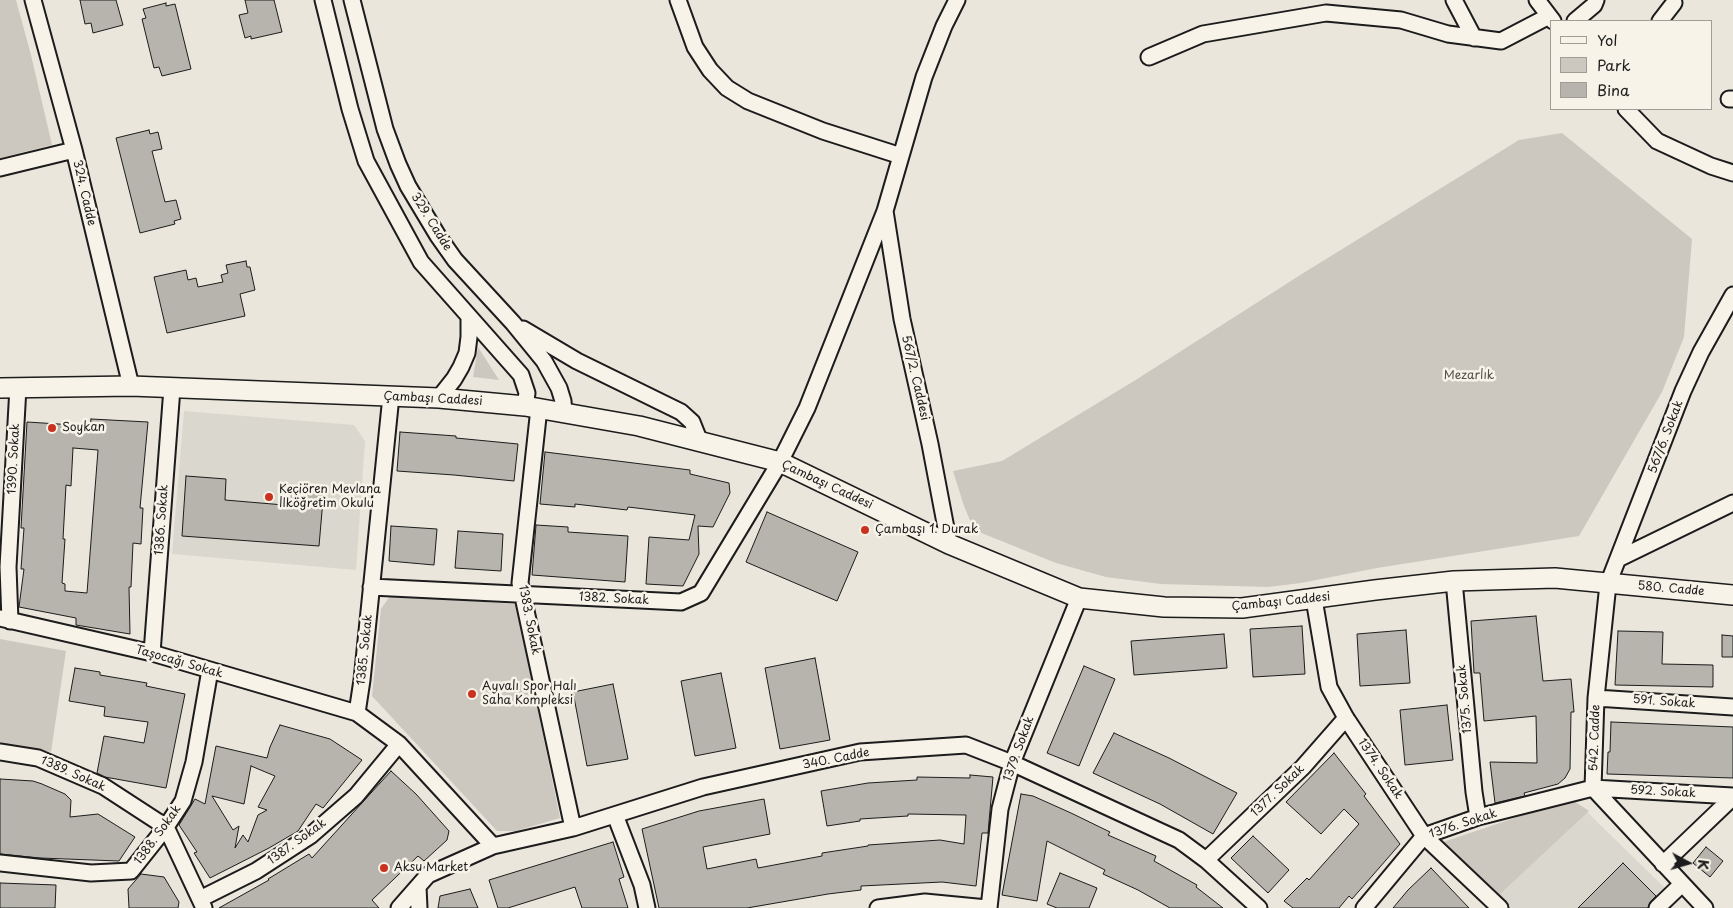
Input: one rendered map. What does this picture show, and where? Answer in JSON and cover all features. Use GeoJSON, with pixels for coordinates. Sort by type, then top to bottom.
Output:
{"type":"FeatureCollection","features":[{"type":"Feature","properties":{"kind":"main road","name":"Çambaşı Caddesi"},"geometry":{"type":"LineString","coordinates":[[9,387],[131,386],[439,398],[532,407],[639,426],[780,462],[949,544],[1079,598],[1164,607],[1242,608],[1454,581],[1555,578],[1608,584]]}},
{"type":"Feature","properties":{"kind":"main road","name":"580. Cadde"},"geometry":{"type":"LineString","coordinates":[[1608,584],[1733,595]]}},
{"type":"Feature","properties":{"kind":"street","name":"324. Cadde"},"geometry":{"type":"LineString","coordinates":[[33,0],[74,150],[131,386]]}},
{"type":"Feature","properties":{"kind":"street"},"geometry":{"type":"LineString","coordinates":[[323,0],[350,109],[366,162],[421,262],[521,375],[532,407]]}},
{"type":"Feature","properties":{"kind":"street","name":"329. Cadde"},"geometry":{"type":"LineString","coordinates":[[352,0],[385,128],[408,186],[455,260],[513,323],[544,361],[554,376],[563,401],[564,413]]}},
{"type":"Feature","properties":{"kind":"street"},"geometry":{"type":"LineString","coordinates":[[678,0],[695,47],[710,70],[727,88],[748,101],[823,131],[901,156]]}},
{"type":"Feature","properties":{"kind":"street","name":"1382. Sokak"},"geometry":{"type":"LineString","coordinates":[[371,586],[682,602],[701,593],[780,462],[808,408],[885,212],[931,57],[957,0]]}},
{"type":"Feature","properties":{"kind":"street"},"geometry":{"type":"LineString","coordinates":[[1454,0],[1474,38]]}},
{"type":"Feature","properties":{"kind":"street"},"geometry":{"type":"LineString","coordinates":[[1149,57],[1203,34],[1326,13],[1401,20],[1448,34],[1501,41],[1551,19],[1537,0]]}},
{"type":"Feature","properties":{"kind":"street"},"geometry":{"type":"LineString","coordinates":[[1576,20],[1594,5],[1596,0]]}},
{"type":"Feature","properties":{"kind":"street"},"geometry":{"type":"LineString","coordinates":[[1661,20],[1674,3]]}},
{"type":"Feature","properties":{"kind":"street"},"geometry":{"type":"LineString","coordinates":[[1627,110],[1657,141],[1711,166],[1733,173]]}},
{"type":"Feature","properties":{"kind":"street"},"geometry":{"type":"LineString","coordinates":[[0,168],[74,150]]}},
{"type":"Feature","properties":{"kind":"street","name":"567/2. Caddesi"},"geometry":{"type":"LineString","coordinates":[[885,212],[902,319],[930,444],[949,544]]}},
{"type":"Feature","properties":{"kind":"street","name":"567/6. Sokak"},"geometry":{"type":"LineString","coordinates":[[1608,584],[1684,391],[1701,352],[1733,295]]}},
{"type":"Feature","properties":{"kind":"street"},"geometry":{"type":"LineString","coordinates":[[439,398],[462,367],[469,337],[469,317]]}},
{"type":"Feature","properties":{"kind":"street"},"geometry":{"type":"LineString","coordinates":[[513,323],[561,352],[681,412],[692,422],[700,442]]}},
{"type":"Feature","properties":{"kind":"street","name":"1390. Sokak"},"geometry":{"type":"LineString","coordinates":[[5,620],[8,567],[9,387]]}},
{"type":"Feature","properties":{"kind":"street","name":"1386. Sokak"},"geometry":{"type":"LineString","coordinates":[[152,653],[172,388]]}},
{"type":"Feature","properties":{"kind":"street","name":"1385. Sokak"},"geometry":{"type":"LineString","coordinates":[[357,713],[391,396]]}},
{"type":"Feature","properties":{"kind":"street","name":"1383. Sokak"},"geometry":{"type":"LineString","coordinates":[[532,407],[520,583],[573,828]]}},
{"type":"Feature","properties":{"kind":"street"},"geometry":{"type":"LineString","coordinates":[[1618,559],[1733,503]]}},
{"type":"Feature","properties":{"kind":"street","name":"1375. Sokak"},"geometry":{"type":"LineString","coordinates":[[1454,581],[1478,817]]}},
{"type":"Feature","properties":{"kind":"street","name":"542. Cadde"},"geometry":{"type":"LineString","coordinates":[[1608,584],[1596,698],[1593,788],[1705,908]]}},
{"type":"Feature","properties":{"kind":"street","name":"1379. Sokak"},"geometry":{"type":"LineString","coordinates":[[988,908],[1000,808],[1012,763],[1079,598]]}},
{"type":"Feature","properties":{"kind":"street","name":"1374. Sokak"},"geometry":{"type":"LineString","coordinates":[[1314,599],[1329,687],[1346,718],[1424,836],[1500,908]]}},
{"type":"Feature","properties":{"kind":"street","name":"Taşocağı Sokak"},"geometry":{"type":"LineString","coordinates":[[5,620],[152,653],[357,713]]}},
{"type":"Feature","properties":{"kind":"street","name":"1388. Sokak"},"geometry":{"type":"LineString","coordinates":[[0,863],[91,873],[131,871],[166,827],[183,801],[194,762],[210,670]]}},
{"type":"Feature","properties":{"kind":"street","name":"591. Sokak"},"geometry":{"type":"LineString","coordinates":[[1596,698],[1733,707]]}},
{"type":"Feature","properties":{"kind":"street"},"geometry":{"type":"LineString","coordinates":[[357,713],[399,744],[493,846]]}},
{"type":"Feature","properties":{"kind":"street","name":"1377. Sokak"},"geometry":{"type":"LineString","coordinates":[[1206,860],[1304,767],[1346,718]]}},
{"type":"Feature","properties":{"kind":"street","name":"1387. Sokak"},"geometry":{"type":"LineString","coordinates":[[202,904],[310,836],[356,796],[399,744]]}},
{"type":"Feature","properties":{"kind":"street","name":"340. Cadde"},"geometry":{"type":"LineString","coordinates":[[399,908],[428,875],[493,846],[573,828],[703,788],[860,752],[966,745],[1012,763],[1179,840],[1206,860],[1259,908]]}},
{"type":"Feature","properties":{"kind":"street","name":"1389. Sokak"},"geometry":{"type":"LineString","coordinates":[[0,752],[38,758],[102,786],[166,827]]}},
{"type":"Feature","properties":{"kind":"street","name":"1376. Sokak"},"geometry":{"type":"LineString","coordinates":[[1364,908],[1424,836],[1478,817],[1593,788]]}},
{"type":"Feature","properties":{"kind":"street","name":"592. Sokak"},"geometry":{"type":"LineString","coordinates":[[1593,788],[1733,796]]}},
{"type":"Feature","properties":{"kind":"street"},"geometry":{"type":"LineString","coordinates":[[1663,864],[1733,796]]}},
{"type":"Feature","properties":{"kind":"street"},"geometry":{"type":"LineString","coordinates":[[616,815],[642,885],[647,908]]}},
{"type":"Feature","properties":{"kind":"street"},"geometry":{"type":"LineString","coordinates":[[166,827],[202,904]]}},
{"type":"Feature","properties":{"kind":"street"},"geometry":{"type":"LineString","coordinates":[[1657,908],[1682,884]]}},
{"type":"Feature","properties":{"kind":"street"},"geometry":{"type":"LineString","coordinates":[[418,887],[419,908]]}},
{"type":"Feature","properties":{"kind":"street"},"geometry":{"type":"LineString","coordinates":[[878,908],[925,902],[988,908]]}},
{"type":"Feature","properties":{"kind":"shaded area","name":"Keçiören Mevlana İlköğretim Okulu"},"geometry":{"type":"Polygon","coordinates":[[[184,411],[354,425],[365,441],[356,570],[172,554],[184,411]]]}},
{"type":"Feature","properties":{"kind":"shaded area"},"geometry":{"type":"Polygon","coordinates":[[[1587,812],[1668,891],[1651,908],[1508,908],[1497,897],[1587,812]]]}},
{"type":"Feature","properties":{"kind":"green space"},"geometry":{"type":"Polygon","coordinates":[[[0,0],[16,0],[52,145],[0,158],[0,0]]]}},
{"type":"Feature","properties":{"kind":"green space","name":"Mezarlık"},"geometry":{"type":"Polygon","coordinates":[[[1562,133],[1692,239],[1684,337],[1662,392],[1579,536],[1268,587],[1161,584],[1106,577],[1056,563],[974,530],[953,471],[1002,461],[1134,381],[1305,272],[1519,140],[1562,133]]]}},
{"type":"Feature","properties":{"kind":"green space"},"geometry":{"type":"Polygon","coordinates":[[[478,347],[499,380],[473,377],[478,347]]]}},
{"type":"Feature","properties":{"kind":"green space"},"geometry":{"type":"Polygon","coordinates":[[[390,596],[516,604],[560,818],[516,831],[497,831],[372,696],[381,609],[390,596]]]}},
{"type":"Feature","properties":{"kind":"green space"},"geometry":{"type":"Polygon","coordinates":[[[0,639],[66,651],[51,752],[0,744],[0,639]]]}},
{"type":"Feature","properties":{"kind":"green space"},"geometry":{"type":"Polygon","coordinates":[[[1568,800],[1574,801],[1589,811],[1497,897],[1443,842],[1568,800]]]}},
{"type":"Feature","properties":{"kind":"building"},"geometry":{"type":"Polygon","coordinates":[[[80,0],[116,0],[123,25],[93,33],[91,23],[85,24],[80,0]]]}},
{"type":"Feature","properties":{"kind":"building"},"geometry":{"type":"Polygon","coordinates":[[[245,0],[274,0],[282,32],[251,39],[251,36],[245,38],[239,15],[248,13],[245,0]]]}},
{"type":"Feature","properties":{"kind":"building"},"geometry":{"type":"Polygon","coordinates":[[[166,3],[166,6],[175,4],[191,69],[162,76],[159,67],[154,68],[142,19],[146,18],[143,9],[166,3]]]}},
{"type":"Feature","properties":{"kind":"building"},"geometry":{"type":"Polygon","coordinates":[[[149,130],[150,134],[158,132],[162,149],[152,151],[165,202],[176,200],[181,219],[174,221],[175,224],[140,233],[116,138],[149,130]]]}},
{"type":"Feature","properties":{"kind":"building"},"geometry":{"type":"Polygon","coordinates":[[[246,261],[247,267],[250,267],[255,290],[240,294],[245,316],[167,333],[154,277],[186,270],[188,280],[196,278],[198,287],[223,282],[221,275],[228,273],[226,265],[246,261]]]}},
{"type":"Feature","properties":{"kind":"building"},"geometry":{"type":"Polygon","coordinates":[[[91,419],[148,422],[140,508],[143,508],[141,544],[133,543],[131,587],[129,587],[130,634],[76,625],[76,618],[19,607],[24,569],[21,569],[24,528],[21,528],[27,422],[90,426],[91,419]],[[73,448],[71,486],[66,485],[62,583],[65,584],[65,591],[87,593],[98,450],[73,448]]]}},
{"type":"Feature","properties":{"kind":"building"},"geometry":{"type":"Polygon","coordinates":[[[400,432],[456,436],[456,438],[518,444],[514,481],[397,471],[400,432]]]}},
{"type":"Feature","properties":{"kind":"building"},"geometry":{"type":"Polygon","coordinates":[[[545,452],[690,470],[690,474],[729,483],[730,493],[713,527],[698,526],[699,554],[683,586],[646,584],[649,537],[689,540],[695,515],[628,507],[627,510],[575,504],[575,507],[540,504],[545,452]]]}},
{"type":"Feature","properties":{"kind":"building"},"geometry":{"type":"Polygon","coordinates":[[[186,476],[226,479],[225,500],[284,505],[285,485],[324,488],[319,546],[182,536],[186,476]]]}},
{"type":"Feature","properties":{"kind":"building"},"geometry":{"type":"Polygon","coordinates":[[[767,512],[858,552],[837,601],[746,562],[767,512]]]}},
{"type":"Feature","properties":{"kind":"building"},"geometry":{"type":"Polygon","coordinates":[[[536,525],[568,527],[568,532],[628,536],[625,582],[532,575],[536,525]]]}},
{"type":"Feature","properties":{"kind":"building"},"geometry":{"type":"Polygon","coordinates":[[[391,526],[437,529],[434,565],[389,561],[391,526]]]}},
{"type":"Feature","properties":{"kind":"building"},"geometry":{"type":"Polygon","coordinates":[[[458,531],[503,534],[501,571],[455,568],[458,531]]]}},
{"type":"Feature","properties":{"kind":"building"},"geometry":{"type":"Polygon","coordinates":[[[1536,616],[1543,681],[1571,679],[1574,712],[1571,712],[1570,769],[1565,778],[1558,784],[1524,793],[1525,796],[1495,803],[1490,762],[1537,763],[1536,716],[1484,721],[1480,673],[1474,673],[1471,621],[1536,616]]]}},
{"type":"Feature","properties":{"kind":"building"},"geometry":{"type":"Polygon","coordinates":[[[1302,626],[1305,674],[1253,677],[1250,629],[1302,626]]]}},
{"type":"Feature","properties":{"kind":"building"},"geometry":{"type":"Polygon","coordinates":[[[1406,630],[1410,683],[1360,686],[1357,634],[1406,630]]]}},
{"type":"Feature","properties":{"kind":"building"},"geometry":{"type":"Polygon","coordinates":[[[1618,631],[1663,632],[1662,664],[1713,665],[1713,687],[1615,685],[1618,631]]]}},
{"type":"Feature","properties":{"kind":"building"},"geometry":{"type":"Polygon","coordinates":[[[1224,634],[1227,668],[1134,675],[1131,641],[1224,634]]]}},
{"type":"Feature","properties":{"kind":"building"},"geometry":{"type":"Polygon","coordinates":[[[1722,635],[1733,636],[1733,657],[1722,657],[1722,635]]]}},
{"type":"Feature","properties":{"kind":"building"},"geometry":{"type":"Polygon","coordinates":[[[815,658],[830,740],[780,749],[765,668],[815,658]]]}},
{"type":"Feature","properties":{"kind":"building"},"geometry":{"type":"Polygon","coordinates":[[[1084,666],[1115,679],[1079,766],[1047,753],[1084,666]]]}},
{"type":"Feature","properties":{"kind":"building"},"geometry":{"type":"Polygon","coordinates":[[[75,668],[100,672],[100,675],[147,683],[146,686],[185,694],[166,788],[105,777],[97,773],[104,736],[144,743],[148,722],[104,716],[105,707],[69,701],[75,668]]]}},
{"type":"Feature","properties":{"kind":"building"},"geometry":{"type":"Polygon","coordinates":[[[721,673],[736,748],[695,756],[681,681],[721,673]]]}},
{"type":"Feature","properties":{"kind":"building"},"geometry":{"type":"Polygon","coordinates":[[[613,684],[628,759],[587,766],[573,692],[613,684]]]}},
{"type":"Feature","properties":{"kind":"building"},"geometry":{"type":"Polygon","coordinates":[[[1447,705],[1453,760],[1405,765],[1400,710],[1447,705]]]}},
{"type":"Feature","properties":{"kind":"building"},"geometry":{"type":"Polygon","coordinates":[[[1611,722],[1733,727],[1733,778],[1607,774],[1611,722]]]}},
{"type":"Feature","properties":{"kind":"building"},"geometry":{"type":"Polygon","coordinates":[[[280,725],[330,739],[362,760],[323,808],[316,804],[298,831],[210,878],[194,853],[197,852],[179,825],[195,799],[205,804],[216,746],[267,758],[280,725]],[[251,766],[244,804],[212,796],[233,830],[239,826],[235,848],[243,835],[248,842],[258,815],[267,810],[258,807],[275,776],[251,766]]]}},
{"type":"Feature","properties":{"kind":"building"},"geometry":{"type":"Polygon","coordinates":[[[1114,733],[1169,758],[1237,793],[1213,834],[1160,804],[1093,773],[1114,733]]]}},
{"type":"Feature","properties":{"kind":"building"},"geometry":{"type":"Polygon","coordinates":[[[1334,753],[1366,794],[1364,796],[1400,844],[1352,899],[1349,896],[1339,908],[1293,908],[1284,901],[1307,878],[1309,880],[1359,824],[1344,809],[1321,834],[1286,802],[1334,753]]]}},
{"type":"Feature","properties":{"kind":"building"},"geometry":{"type":"Polygon","coordinates":[[[391,771],[416,794],[449,831],[447,840],[424,861],[418,856],[372,900],[379,908],[219,908],[269,880],[309,854],[312,858],[391,771]]]}},
{"type":"Feature","properties":{"kind":"building"},"geometry":{"type":"Polygon","coordinates":[[[970,775],[993,777],[988,833],[982,833],[976,886],[942,882],[861,886],[861,890],[747,908],[659,908],[642,829],[699,811],[764,799],[770,834],[703,847],[707,869],[756,859],[758,868],[822,856],[822,853],[868,845],[940,840],[964,844],[966,815],[908,814],[908,816],[860,819],[860,821],[827,826],[821,791],[868,783],[917,780],[917,777],[970,778],[970,775]]]}},
{"type":"Feature","properties":{"kind":"building"},"geometry":{"type":"Polygon","coordinates":[[[0,779],[33,781],[42,784],[65,794],[71,800],[70,817],[98,814],[135,837],[119,861],[40,858],[0,854],[0,779]]]}},
{"type":"Feature","properties":{"kind":"building"},"geometry":{"type":"Polygon","coordinates":[[[1021,794],[1033,796],[1071,813],[1110,832],[1108,835],[1156,856],[1154,861],[1197,885],[1196,887],[1223,908],[1170,908],[1138,890],[1103,874],[1105,870],[1047,841],[1037,901],[1002,895],[1021,794]]]}},
{"type":"Feature","properties":{"kind":"building"},"geometry":{"type":"Polygon","coordinates":[[[1253,836],[1289,870],[1268,893],[1231,858],[1253,836]]]}},
{"type":"Feature","properties":{"kind":"building"},"geometry":{"type":"Polygon","coordinates":[[[613,842],[624,877],[619,879],[628,908],[582,908],[575,887],[508,908],[498,908],[489,880],[613,842]]]}},
{"type":"Feature","properties":{"kind":"building"},"geometry":{"type":"Polygon","coordinates":[[[1706,847],[1723,861],[1710,877],[1693,863],[1706,847]]]}},
{"type":"Feature","properties":{"kind":"building"},"geometry":{"type":"Polygon","coordinates":[[[1623,863],[1656,896],[1650,902],[1648,908],[1578,908],[1623,863]]]}},
{"type":"Feature","properties":{"kind":"building"},"geometry":{"type":"Polygon","coordinates":[[[1431,868],[1469,908],[1393,908],[1408,890],[1431,868]]]}},
{"type":"Feature","properties":{"kind":"building"},"geometry":{"type":"Polygon","coordinates":[[[1060,873],[1097,888],[1089,908],[1057,908],[1047,904],[1060,873]]]}},
{"type":"Feature","properties":{"kind":"building"},"geometry":{"type":"Polygon","coordinates":[[[141,874],[164,877],[179,902],[178,908],[129,908],[128,889],[141,874]]]}},
{"type":"Feature","properties":{"kind":"building"},"geometry":{"type":"Polygon","coordinates":[[[0,883],[56,885],[55,908],[0,908],[0,883]]]}},
{"type":"Feature","properties":{"kind":"building"},"geometry":{"type":"Polygon","coordinates":[[[470,889],[478,908],[438,908],[440,896],[470,889]]]}},
{"type":"Feature","properties":{"kind":"place","name":"Soykan"},"geometry":{"type":"Point","coordinates":[52,428]}},
{"type":"Feature","properties":{"kind":"place","name":"Keçiören Mevlana İlköğretim Okulu"},"geometry":{"type":"Point","coordinates":[269,497]}},
{"type":"Feature","properties":{"kind":"place","name":"Çambaşı 1. Durak"},"geometry":{"type":"Point","coordinates":[865,530]}},
{"type":"Feature","properties":{"kind":"place","name":"Ayvalı Spor Halı Saha Kompleksi"},"geometry":{"type":"Point","coordinates":[472,694]}},
{"type":"Feature","properties":{"kind":"place","name":"Aksu Market"},"geometry":{"type":"Point","coordinates":[384,868]}}]}
